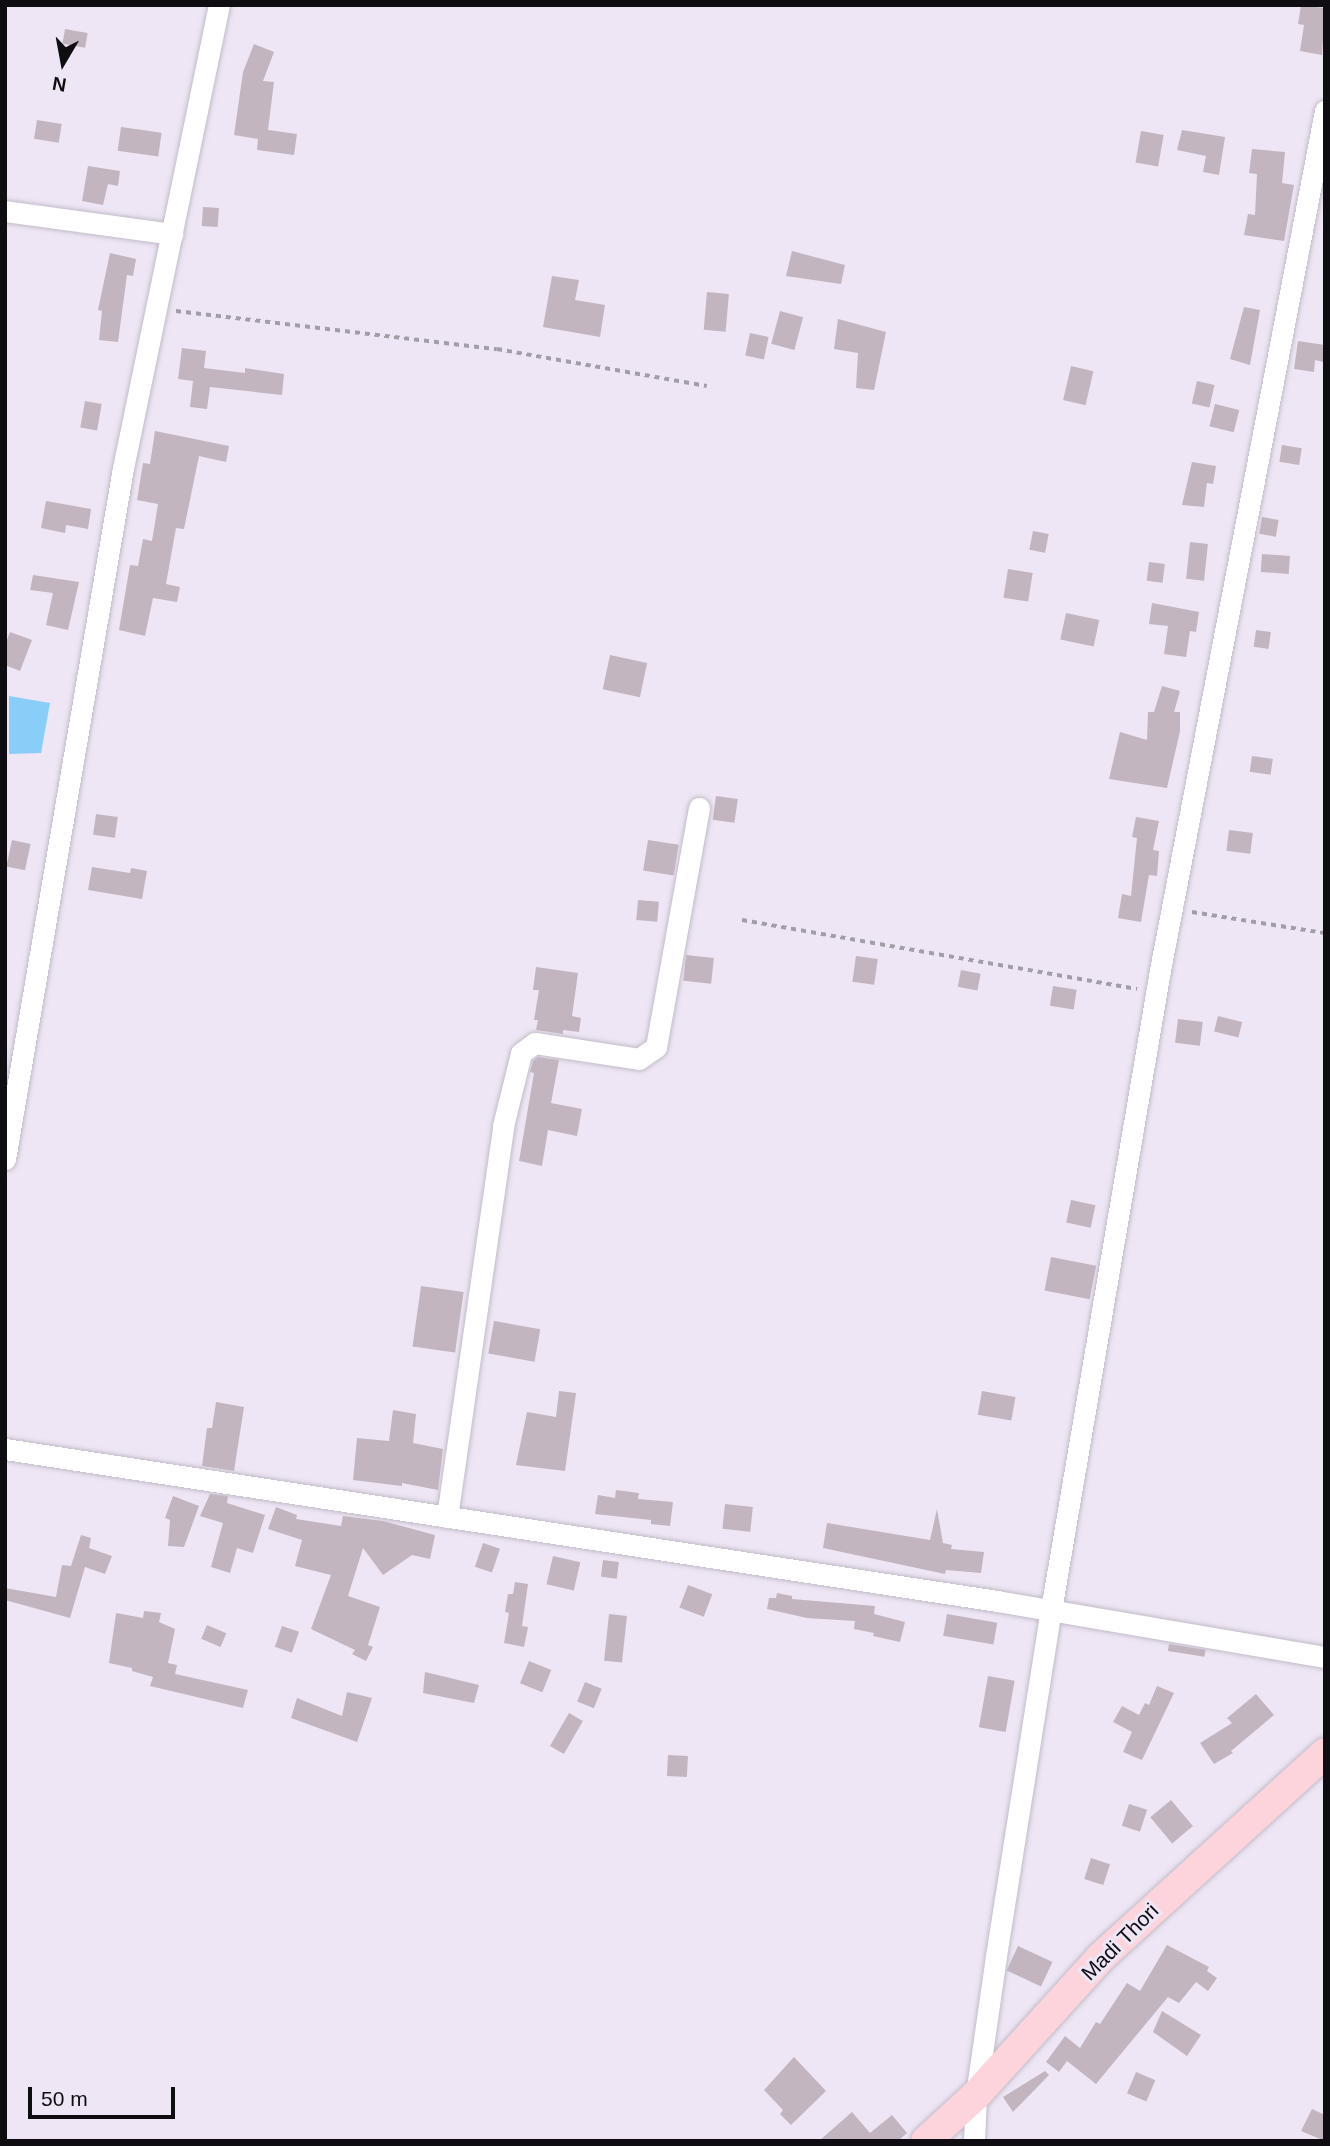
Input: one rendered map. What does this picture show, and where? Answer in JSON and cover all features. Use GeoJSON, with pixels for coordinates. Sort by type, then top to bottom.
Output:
{"type":"FeatureCollection","features":[{"type":"Feature","properties":{"kind":"main road","name":"Madi Thori"},"geometry":{"type":"LineString","coordinates":[[926,2141],[976,2095],[1101,1957],[1325,1753]]}},
{"type":"Feature","properties":{"kind":"street"},"geometry":{"type":"LineString","coordinates":[[5,1159],[123,468],[219,5]]}},
{"type":"Feature","properties":{"kind":"street"},"geometry":{"type":"LineString","coordinates":[[974,2141],[976,2095],[1051,1610],[1156,992],[1325,111]]}},
{"type":"Feature","properties":{"kind":"street"},"geometry":{"type":"LineString","coordinates":[[5,211],[172,234]]}},
{"type":"Feature","properties":{"kind":"street"},"geometry":{"type":"LineString","coordinates":[[447,1517],[503,1126],[521,1053],[536,1043],[639,1059],[656,1047],[699,808]]}},
{"type":"Feature","properties":{"kind":"street"},"geometry":{"type":"LineString","coordinates":[[5,1449],[1051,1610],[1325,1657]]}},
{"type":"Feature","properties":{"kind":"path"},"geometry":{"type":"LineString","coordinates":[[156,308],[496,349],[707,386]]}},
{"type":"Feature","properties":{"kind":"path"},"geometry":{"type":"LineString","coordinates":[[1172,908],[1325,933]]}},
{"type":"Feature","properties":{"kind":"path"},"geometry":{"type":"LineString","coordinates":[[742,920],[1156,992]]}},
{"type":"Feature","properties":{"kind":"water"},"geometry":{"type":"Polygon","coordinates":[[[9,696],[50,703],[41,753],[9,754],[9,696]]]}},
{"type":"Feature","properties":{"kind":"building"},"geometry":{"type":"Polygon","coordinates":[[[1301,5],[1325,8],[1322,55],[1300,51],[1304,25],[1298,24],[1301,5]]]}},
{"type":"Feature","properties":{"kind":"building"},"geometry":{"type":"Polygon","coordinates":[[[65,29],[88,33],[85,48],[62,44],[65,29]]]}},
{"type":"Feature","properties":{"kind":"building"},"geometry":{"type":"Polygon","coordinates":[[[254,44],[274,52],[263,81],[274,82],[268,130],[297,134],[294,155],[257,150],[258,139],[234,135],[243,72],[254,44]]]}},
{"type":"Feature","properties":{"kind":"building"},"geometry":{"type":"Polygon","coordinates":[[[37,120],[62,124],[59,143],[34,139],[37,120]]]}},
{"type":"Feature","properties":{"kind":"building"},"geometry":{"type":"Polygon","coordinates":[[[121,127],[162,133],[158,156],[118,151],[121,127]]]}},
{"type":"Feature","properties":{"kind":"building"},"geometry":{"type":"Polygon","coordinates":[[[1182,130],[1225,137],[1219,175],[1203,172],[1206,156],[1177,150],[1182,130]]]}},
{"type":"Feature","properties":{"kind":"building"},"geometry":{"type":"Polygon","coordinates":[[[1141,131],[1164,135],[1158,167],[1135,163],[1141,131]]]}},
{"type":"Feature","properties":{"kind":"building"},"geometry":{"type":"Polygon","coordinates":[[[1252,149],[1285,152],[1282,183],[1294,185],[1284,241],[1244,235],[1248,214],[1255,215],[1257,174],[1249,173],[1252,149]]]}},
{"type":"Feature","properties":{"kind":"building"},"geometry":{"type":"Polygon","coordinates":[[[88,166],[120,171],[118,186],[108,184],[103,205],[82,201],[88,166]]]}},
{"type":"Feature","properties":{"kind":"building"},"geometry":{"type":"Polygon","coordinates":[[[203,207],[219,208],[218,227],[202,226],[203,207]]]}},
{"type":"Feature","properties":{"kind":"building"},"geometry":{"type":"Polygon","coordinates":[[[792,251],[845,265],[841,284],[786,276],[792,251]]]}},
{"type":"Feature","properties":{"kind":"building"},"geometry":{"type":"Polygon","coordinates":[[[110,253],[136,259],[133,276],[127,275],[118,342],[99,340],[102,311],[98,310],[110,253]]]}},
{"type":"Feature","properties":{"kind":"building"},"geometry":{"type":"Polygon","coordinates":[[[552,276],[579,280],[575,300],[605,305],[600,337],[543,327],[552,276]]]}},
{"type":"Feature","properties":{"kind":"building"},"geometry":{"type":"Polygon","coordinates":[[[707,292],[729,294],[726,332],[704,330],[707,292]]]}},
{"type":"Feature","properties":{"kind":"building"},"geometry":{"type":"Polygon","coordinates":[[[1244,307],[1260,310],[1250,365],[1230,359],[1244,307]]]}},
{"type":"Feature","properties":{"kind":"building"},"geometry":{"type":"Polygon","coordinates":[[[780,311],[803,317],[794,350],[771,344],[780,311]]]}},
{"type":"Feature","properties":{"kind":"building"},"geometry":{"type":"Polygon","coordinates":[[[838,319],[886,332],[874,390],[856,388],[858,353],[834,349],[838,319]]]}},
{"type":"Feature","properties":{"kind":"building"},"geometry":{"type":"Polygon","coordinates":[[[750,333],[769,337],[764,359],[745,355],[750,333]]]}},
{"type":"Feature","properties":{"kind":"building"},"geometry":{"type":"Polygon","coordinates":[[[1298,341],[1325,345],[1323,362],[1315,360],[1314,372],[1294,369],[1298,341]]]}},
{"type":"Feature","properties":{"kind":"building"},"geometry":{"type":"Polygon","coordinates":[[[182,348],[206,351],[204,368],[245,373],[245,368],[284,374],[282,395],[210,387],[207,409],[190,407],[193,381],[178,379],[182,348]]]}},
{"type":"Feature","properties":{"kind":"building"},"geometry":{"type":"Polygon","coordinates":[[[1071,366],[1093,371],[1086,405],[1063,400],[1071,366]]]}},
{"type":"Feature","properties":{"kind":"building"},"geometry":{"type":"Polygon","coordinates":[[[1197,381],[1215,385],[1209,407],[1192,403],[1197,381]]]}},
{"type":"Feature","properties":{"kind":"building"},"geometry":{"type":"Polygon","coordinates":[[[85,401],[102,404],[97,431],[80,428],[85,401]]]}},
{"type":"Feature","properties":{"kind":"building"},"geometry":{"type":"Polygon","coordinates":[[[1215,404],[1239,410],[1234,432],[1209,426],[1215,404]]]}},
{"type":"Feature","properties":{"kind":"building"},"geometry":{"type":"Polygon","coordinates":[[[155,431],[229,446],[226,462],[199,456],[184,529],[176,528],[166,584],[180,587],[177,602],[153,598],[145,636],[119,630],[130,565],[138,566],[143,539],[152,541],[158,504],[137,500],[143,463],[150,464],[155,431]]]}},
{"type":"Feature","properties":{"kind":"building"},"geometry":{"type":"Polygon","coordinates":[[[1282,445],[1302,448],[1299,465],[1279,462],[1282,445]]]}},
{"type":"Feature","properties":{"kind":"building"},"geometry":{"type":"Polygon","coordinates":[[[1192,462],[1216,466],[1213,484],[1207,483],[1204,507],[1182,505],[1192,462]]]}},
{"type":"Feature","properties":{"kind":"building"},"geometry":{"type":"Polygon","coordinates":[[[46,501],[91,509],[88,529],[66,525],[65,533],[41,528],[46,501]]]}},
{"type":"Feature","properties":{"kind":"building"},"geometry":{"type":"Polygon","coordinates":[[[1262,517],[1279,520],[1276,537],[1259,534],[1262,517]]]}},
{"type":"Feature","properties":{"kind":"building"},"geometry":{"type":"Polygon","coordinates":[[[1033,531],[1049,534],[1045,553],[1029,550],[1033,531]]]}},
{"type":"Feature","properties":{"kind":"building"},"geometry":{"type":"Polygon","coordinates":[[[1190,542],[1208,544],[1204,581],[1186,579],[1190,542]]]}},
{"type":"Feature","properties":{"kind":"building"},"geometry":{"type":"Polygon","coordinates":[[[1262,554],[1290,556],[1289,574],[1261,572],[1262,554]]]}},
{"type":"Feature","properties":{"kind":"building"},"geometry":{"type":"Polygon","coordinates":[[[1149,562],[1165,564],[1163,583],[1147,581],[1149,562]]]}},
{"type":"Feature","properties":{"kind":"building"},"geometry":{"type":"Polygon","coordinates":[[[1008,569],[1033,573],[1028,602],[1003,598],[1008,569]]]}},
{"type":"Feature","properties":{"kind":"building"},"geometry":{"type":"Polygon","coordinates":[[[33,575],[79,582],[68,630],[46,625],[53,593],[30,590],[33,575]]]}},
{"type":"Feature","properties":{"kind":"building"},"geometry":{"type":"Polygon","coordinates":[[[1152,603],[1199,612],[1196,632],[1190,631],[1186,657],[1164,654],[1168,626],[1149,624],[1152,603]]]}},
{"type":"Feature","properties":{"kind":"building"},"geometry":{"type":"Polygon","coordinates":[[[1066,613],[1099,620],[1094,646],[1060,639],[1066,613]]]}},
{"type":"Feature","properties":{"kind":"building"},"geometry":{"type":"Polygon","coordinates":[[[1256,630],[1271,632],[1268,649],[1254,647],[1256,630]]]}},
{"type":"Feature","properties":{"kind":"building"},"geometry":{"type":"Polygon","coordinates":[[[10,632],[32,640],[20,671],[5,665],[5,645],[10,632]]]}},
{"type":"Feature","properties":{"kind":"building"},"geometry":{"type":"Polygon","coordinates":[[[610,655],[647,663],[640,697],[603,689],[610,655]]]}},
{"type":"Feature","properties":{"kind":"building"},"geometry":{"type":"Polygon","coordinates":[[[1162,686],[1180,691],[1174,712],[1180,712],[1180,731],[1167,788],[1109,779],[1120,732],[1147,740],[1148,712],[1154,712],[1162,686]]]}},
{"type":"Feature","properties":{"kind":"building"},"geometry":{"type":"Polygon","coordinates":[[[1252,756],[1273,759],[1271,775],[1250,772],[1252,756]]]}},
{"type":"Feature","properties":{"kind":"building"},"geometry":{"type":"Polygon","coordinates":[[[716,796],[738,799],[734,823],[713,820],[716,796]]]}},
{"type":"Feature","properties":{"kind":"building"},"geometry":{"type":"Polygon","coordinates":[[[96,814],[118,817],[115,838],[93,835],[96,814]]]}},
{"type":"Feature","properties":{"kind":"building"},"geometry":{"type":"Polygon","coordinates":[[[1136,817],[1159,821],[1153,850],[1159,851],[1157,876],[1149,875],[1141,922],[1118,918],[1122,894],[1131,896],[1137,838],[1132,837],[1136,817]]]}},
{"type":"Feature","properties":{"kind":"building"},"geometry":{"type":"Polygon","coordinates":[[[1229,830],[1253,833],[1250,854],[1226,851],[1229,830]]]}},
{"type":"Feature","properties":{"kind":"building"},"geometry":{"type":"Polygon","coordinates":[[[12,840],[31,844],[25,870],[6,866],[12,840]]]}},
{"type":"Feature","properties":{"kind":"building"},"geometry":{"type":"Polygon","coordinates":[[[648,840],[679,845],[674,875],[643,871],[648,840]]]}},
{"type":"Feature","properties":{"kind":"building"},"geometry":{"type":"Polygon","coordinates":[[[92,867],[130,873],[131,868],[147,871],[142,899],[88,890],[92,867]]]}},
{"type":"Feature","properties":{"kind":"building"},"geometry":{"type":"Polygon","coordinates":[[[638,900],[659,902],[657,922],[636,920],[638,900]]]}},
{"type":"Feature","properties":{"kind":"building"},"geometry":{"type":"Polygon","coordinates":[[[686,955],[714,958],[711,984],[683,981],[686,955]]]}},
{"type":"Feature","properties":{"kind":"building"},"geometry":{"type":"Polygon","coordinates":[[[856,956],[878,959],[874,985],[852,982],[856,956]]]}},
{"type":"Feature","properties":{"kind":"building"},"geometry":{"type":"Polygon","coordinates":[[[536,967],[578,973],[572,1016],[581,1018],[579,1032],[563,1030],[563,1034],[536,1030],[538,1020],[534,1020],[539,990],[533,990],[536,967]]]}},
{"type":"Feature","properties":{"kind":"building"},"geometry":{"type":"Polygon","coordinates":[[[961,970],[981,974],[977,991],[958,987],[961,970]]]}},
{"type":"Feature","properties":{"kind":"building"},"geometry":{"type":"Polygon","coordinates":[[[1053,986],[1077,990],[1074,1010],[1050,1006],[1053,986]]]}},
{"type":"Feature","properties":{"kind":"building"},"geometry":{"type":"Polygon","coordinates":[[[1218,1016],[1242,1022],[1238,1038],[1214,1032],[1218,1016]]]}},
{"type":"Feature","properties":{"kind":"building"},"geometry":{"type":"Polygon","coordinates":[[[1178,1019],[1203,1022],[1200,1046],[1175,1043],[1178,1019]]]}},
{"type":"Feature","properties":{"kind":"building"},"geometry":{"type":"Polygon","coordinates":[[[538,1057],[559,1060],[551,1103],[582,1109],[577,1136],[548,1130],[542,1166],[519,1161],[534,1073],[530,1072],[533,1061],[538,1057]]]}},
{"type":"Feature","properties":{"kind":"building"},"geometry":{"type":"Polygon","coordinates":[[[1071,1200],[1095,1205],[1091,1228],[1066,1222],[1071,1200]]]}},
{"type":"Feature","properties":{"kind":"building"},"geometry":{"type":"Polygon","coordinates":[[[1051,1257],[1096,1266],[1090,1299],[1045,1290],[1051,1257]]]}},
{"type":"Feature","properties":{"kind":"building"},"geometry":{"type":"Polygon","coordinates":[[[421,1286],[464,1292],[455,1352],[413,1346],[421,1286]]]}},
{"type":"Feature","properties":{"kind":"building"},"geometry":{"type":"Polygon","coordinates":[[[494,1321],[540,1329],[535,1362],[488,1353],[494,1321]]]}},
{"type":"Feature","properties":{"kind":"building"},"geometry":{"type":"Polygon","coordinates":[[[559,1391],[576,1393],[565,1471],[516,1465],[527,1412],[556,1417],[559,1391]]]}},
{"type":"Feature","properties":{"kind":"building"},"geometry":{"type":"Polygon","coordinates":[[[982,1391],[1015,1397],[1011,1421],[978,1415],[982,1391]]]}},
{"type":"Feature","properties":{"kind":"building"},"geometry":{"type":"Polygon","coordinates":[[[216,1402],[244,1407],[234,1471],[202,1466],[207,1428],[212,1428],[216,1402]]]}},
{"type":"Feature","properties":{"kind":"building"},"geometry":{"type":"Polygon","coordinates":[[[393,1410],[416,1414],[413,1443],[443,1449],[438,1490],[402,1483],[402,1486],[353,1480],[357,1438],[389,1441],[393,1410]]]}},
{"type":"Feature","properties":{"kind":"building"},"geometry":{"type":"Polygon","coordinates":[[[616,1490],[639,1493],[638,1499],[673,1502],[670,1526],[651,1524],[651,1520],[595,1514],[598,1495],[615,1498],[616,1490]]]}},
{"type":"Feature","properties":{"kind":"building"},"geometry":{"type":"Polygon","coordinates":[[[210,1494],[228,1496],[227,1503],[265,1515],[253,1553],[237,1548],[230,1573],[211,1567],[223,1523],[200,1516],[210,1494]]]}},
{"type":"Feature","properties":{"kind":"building"},"geometry":{"type":"Polygon","coordinates":[[[173,1496],[199,1506],[184,1547],[168,1546],[170,1520],[165,1518],[173,1496]]]}},
{"type":"Feature","properties":{"kind":"building"},"geometry":{"type":"Polygon","coordinates":[[[725,1504],[753,1507],[750,1532],[722,1529],[725,1504]]]}},
{"type":"Feature","properties":{"kind":"building"},"geometry":{"type":"Polygon","coordinates":[[[276,1507],[297,1515],[296,1519],[341,1526],[343,1516],[383,1521],[435,1535],[430,1559],[412,1555],[383,1575],[363,1548],[348,1596],[380,1607],[368,1645],[373,1647],[366,1661],[352,1654],[355,1650],[311,1629],[331,1575],[295,1566],[302,1540],[268,1529],[276,1507]]]}},
{"type":"Feature","properties":{"kind":"building"},"geometry":{"type":"Polygon","coordinates":[[[937,1509],[943,1543],[952,1545],[951,1549],[984,1552],[981,1573],[946,1570],[945,1574],[823,1548],[827,1523],[930,1540],[937,1509]]]}},
{"type":"Feature","properties":{"kind":"building"},"geometry":{"type":"Polygon","coordinates":[[[81,1535],[91,1538],[89,1548],[112,1556],[105,1574],[85,1567],[70,1618],[5,1600],[5,1588],[56,1597],[62,1565],[71,1566],[81,1535]]]}},
{"type":"Feature","properties":{"kind":"building"},"geometry":{"type":"Polygon","coordinates":[[[483,1543],[500,1549],[492,1572],[475,1567],[483,1543]]]}},
{"type":"Feature","properties":{"kind":"building"},"geometry":{"type":"Polygon","coordinates":[[[553,1556],[580,1562],[574,1591],[546,1584],[553,1556]]]}},
{"type":"Feature","properties":{"kind":"building"},"geometry":{"type":"Polygon","coordinates":[[[603,1560],[619,1562],[617,1579],[601,1577],[603,1560]]]}},
{"type":"Feature","properties":{"kind":"building"},"geometry":{"type":"Polygon","coordinates":[[[515,1582],[528,1584],[522,1626],[528,1627],[524,1647],[504,1643],[509,1613],[505,1612],[508,1594],[513,1594],[515,1582]]]}},
{"type":"Feature","properties":{"kind":"building"},"geometry":{"type":"Polygon","coordinates":[[[688,1585],[712,1594],[704,1617],[679,1607],[688,1585]]]}},
{"type":"Feature","properties":{"kind":"building"},"geometry":{"type":"Polygon","coordinates":[[[777,1593],[792,1596],[792,1599],[875,1606],[874,1614],[905,1622],[900,1642],[854,1629],[855,1621],[807,1618],[767,1609],[769,1598],[776,1598],[777,1593]]]}},
{"type":"Feature","properties":{"kind":"building"},"geometry":{"type":"Polygon","coordinates":[[[144,1611],[161,1613],[159,1622],[175,1629],[168,1663],[177,1665],[175,1674],[248,1690],[243,1708],[150,1686],[153,1677],[132,1671],[132,1668],[109,1663],[116,1613],[143,1618],[144,1611]]]}},
{"type":"Feature","properties":{"kind":"building"},"geometry":{"type":"Polygon","coordinates":[[[609,1614],[627,1616],[622,1663],[604,1661],[609,1614]]]}},
{"type":"Feature","properties":{"kind":"building"},"geometry":{"type":"Polygon","coordinates":[[[947,1614],[997,1623],[993,1645],[943,1636],[947,1614]]]}},
{"type":"Feature","properties":{"kind":"building"},"geometry":{"type":"Polygon","coordinates":[[[207,1625],[226,1633],[220,1647],[201,1639],[207,1625]]]}},
{"type":"Feature","properties":{"kind":"building"},"geometry":{"type":"Polygon","coordinates":[[[282,1626],[299,1632],[292,1653],[275,1647],[282,1626]]]}},
{"type":"Feature","properties":{"kind":"building"},"geometry":{"type":"Polygon","coordinates":[[[1169,1644],[1206,1650],[1204,1657],[1168,1651],[1169,1644]]]}},
{"type":"Feature","properties":{"kind":"building"},"geometry":{"type":"Polygon","coordinates":[[[529,1661],[551,1670],[542,1692],[520,1683],[529,1661]]]}},
{"type":"Feature","properties":{"kind":"building"},"geometry":{"type":"Polygon","coordinates":[[[425,1672],[479,1685],[474,1703],[423,1693],[425,1672]]]}},
{"type":"Feature","properties":{"kind":"building"},"geometry":{"type":"Polygon","coordinates":[[[988,1676],[1015,1681],[1006,1732],[979,1727],[988,1676]]]}},
{"type":"Feature","properties":{"kind":"building"},"geometry":{"type":"Polygon","coordinates":[[[585,1682],[602,1689],[594,1708],[577,1701],[585,1682]]]}},
{"type":"Feature","properties":{"kind":"building"},"geometry":{"type":"Polygon","coordinates":[[[1157,1686],[1174,1693],[1142,1760],[1123,1752],[1132,1732],[1113,1722],[1122,1706],[1139,1715],[1145,1703],[1149,1705],[1157,1686]]]}},
{"type":"Feature","properties":{"kind":"building"},"geometry":{"type":"Polygon","coordinates":[[[347,1692],[372,1698],[357,1742],[291,1718],[297,1698],[342,1716],[347,1692]]]}},
{"type":"Feature","properties":{"kind":"building"},"geometry":{"type":"Polygon","coordinates":[[[1256,1694],[1274,1715],[1231,1751],[1233,1753],[1214,1764],[1200,1743],[1232,1723],[1227,1718],[1256,1694]]]}},
{"type":"Feature","properties":{"kind":"building"},"geometry":{"type":"Polygon","coordinates":[[[569,1713],[583,1721],[564,1754],[550,1746],[569,1713]]]}},
{"type":"Feature","properties":{"kind":"building"},"geometry":{"type":"Polygon","coordinates":[[[668,1755],[688,1756],[687,1777],[667,1776],[668,1755]]]}},
{"type":"Feature","properties":{"kind":"building"},"geometry":{"type":"Polygon","coordinates":[[[1171,1800],[1193,1826],[1172,1843],[1150,1817],[1171,1800]]]}},
{"type":"Feature","properties":{"kind":"building"},"geometry":{"type":"Polygon","coordinates":[[[1129,1804],[1147,1810],[1140,1832],[1122,1826],[1129,1804]]]}},
{"type":"Feature","properties":{"kind":"building"},"geometry":{"type":"Polygon","coordinates":[[[1091,1858],[1110,1864],[1103,1885],[1084,1879],[1091,1858]]]}},
{"type":"Feature","properties":{"kind":"building"},"geometry":{"type":"Polygon","coordinates":[[[1167,1945],[1209,1967],[1207,1971],[1217,1978],[1208,1991],[1196,1982],[1179,2003],[1168,1997],[1096,2084],[1067,2061],[1059,2072],[1046,2062],[1065,2036],[1080,2048],[1096,2022],[1100,2024],[1127,1983],[1140,1991],[1167,1945]]]}},
{"type":"Feature","properties":{"kind":"building"},"geometry":{"type":"Polygon","coordinates":[[[1018,1946],[1052,1962],[1041,1987],[1007,1970],[1018,1946]]]}},
{"type":"Feature","properties":{"kind":"building"},"geometry":{"type":"Polygon","coordinates":[[[1162,2011],[1201,2035],[1187,2056],[1153,2032],[1162,2011]]]}},
{"type":"Feature","properties":{"kind":"building"},"geometry":{"type":"Polygon","coordinates":[[[794,2057],[826,2091],[791,2125],[780,2114],[783,2110],[764,2090],[794,2057]]]}},
{"type":"Feature","properties":{"kind":"building"},"geometry":{"type":"Polygon","coordinates":[[[1045,2071],[1049,2075],[1013,2112],[1003,2097],[1045,2071]]]}},
{"type":"Feature","properties":{"kind":"building"},"geometry":{"type":"Polygon","coordinates":[[[1136,2072],[1155,2080],[1146,2101],[1127,2093],[1136,2072]]]}},
{"type":"Feature","properties":{"kind":"building"},"geometry":{"type":"Polygon","coordinates":[[[1312,2109],[1325,2115],[1325,2141],[1301,2131],[1312,2109]]]}},
{"type":"Feature","properties":{"kind":"building"},"geometry":{"type":"Polygon","coordinates":[[[852,2112],[870,2133],[892,2115],[907,2133],[898,2141],[819,2141],[852,2112]]]}}]}
